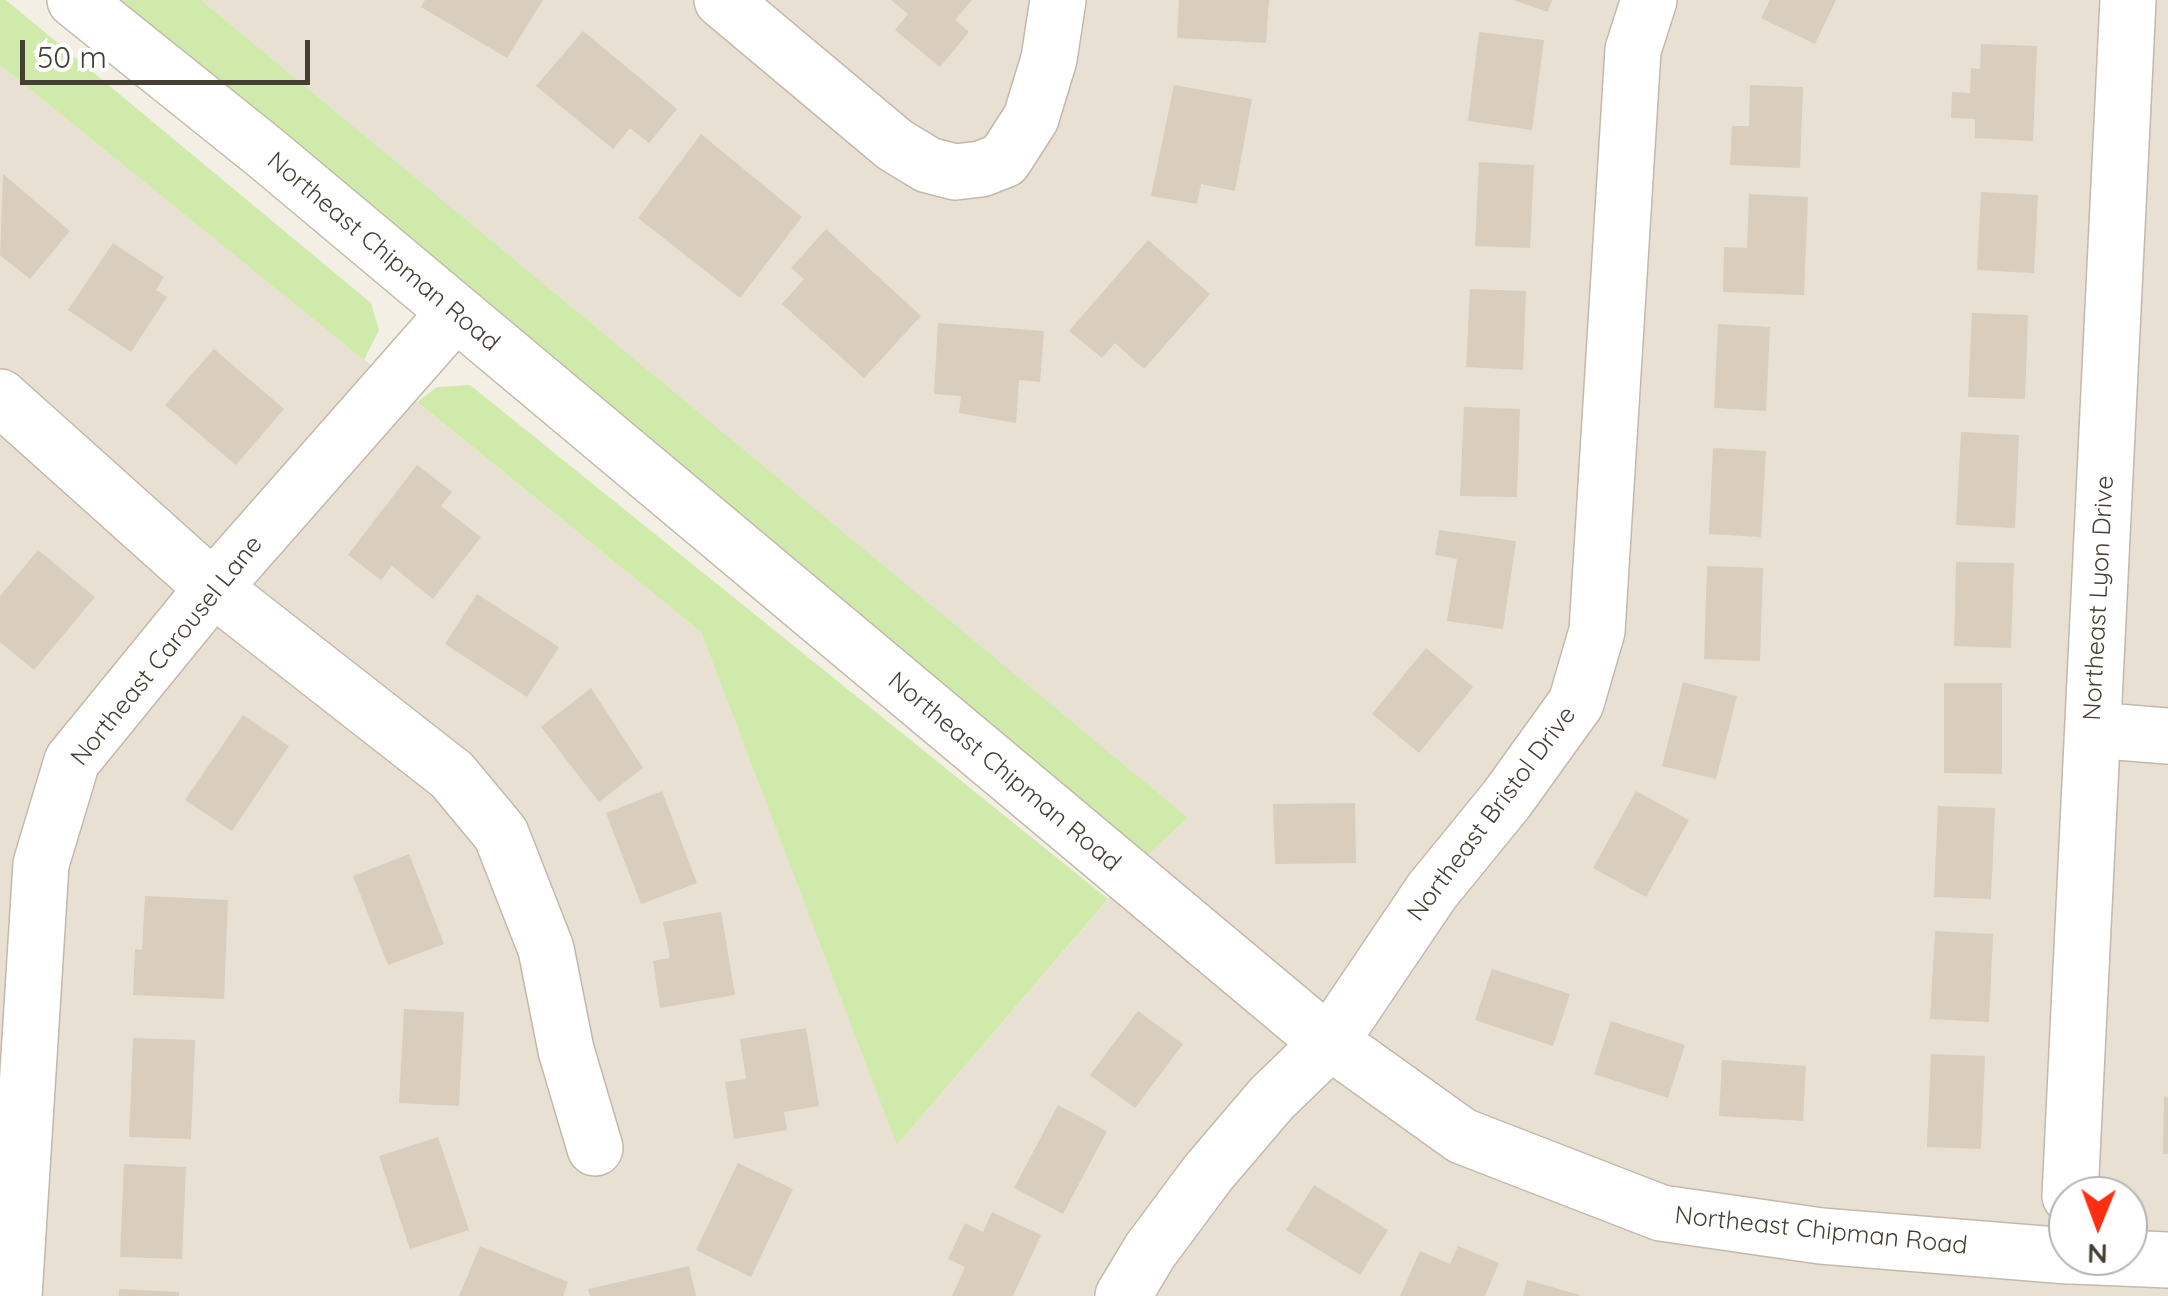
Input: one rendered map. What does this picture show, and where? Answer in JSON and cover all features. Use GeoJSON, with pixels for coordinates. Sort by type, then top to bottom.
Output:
{"type":"FeatureCollection","features":[{"type":"Feature","properties":{"kind":"street","name":"Northeast Chipman Road"},"geometry":{"type":"LineString","coordinates":[[75,0],[1330,1042],[1462,1136],[1660,1213],[1821,1236],[2048,1254]]}},
{"type":"Feature","properties":{"kind":"street"},"geometry":{"type":"LineString","coordinates":[[722,0],[896,145],[928,165],[954,172],[981,170],[1004,160],[1031,118],[1049,59],[1058,0]]}},
{"type":"Feature","properties":{"kind":"street","name":"Northeast Bristol Drive"},"geometry":{"type":"LineString","coordinates":[[1124,1296],[1150,1251],[1208,1173],[1272,1098],[1330,1042],[1432,891],[1564,719],[1586,674],[1597,631],[1634,50],[1649,0]]}},
{"type":"Feature","properties":{"kind":"street","name":"Northeast Lyon Drive"},"geometry":{"type":"LineString","coordinates":[[2071,1176],[2128,0]]}},
{"type":"Feature","properties":{"kind":"street","name":"Northeast Carousel Lane"},"geometry":{"type":"LineString","coordinates":[[14,1296],[13,1099],[41,864],[72,762],[212,588],[455,313]]}},
{"type":"Feature","properties":{"kind":"street"},"geometry":{"type":"LineString","coordinates":[[0,397],[212,588],[452,775],[501,834],[546,949],[566,1050],[596,1148]]}},
{"type":"Feature","properties":{"kind":"street"},"geometry":{"type":"LineString","coordinates":[[2093,730],[2168,736]]}},
{"type":"Feature","properties":{"kind":"shaded area"},"geometry":{"type":"Polygon","coordinates":[[[201,0],[2168,0],[2168,1296],[0,1296],[0,65],[701,632],[898,1144],[1141,861],[1187,819],[201,0]]]}},
{"type":"Feature","properties":{"kind":"green space"},"geometry":{"type":"Polygon","coordinates":[[[0,0],[6,0],[371,303],[379,330],[364,360],[0,65],[0,0]]]}},
{"type":"Feature","properties":{"kind":"green space"},"geometry":{"type":"Polygon","coordinates":[[[114,0],[201,0],[1188,818],[1141,861],[114,0]]]}},
{"type":"Feature","properties":{"kind":"green space"},"geometry":{"type":"Polygon","coordinates":[[[470,385],[1108,899],[897,1145],[701,632],[417,402],[437,387],[470,385]]]}},
{"type":"Feature","properties":{"kind":"building"},"geometry":{"type":"Polygon","coordinates":[[[425,0],[543,0],[507,58],[421,7],[425,0]]]}},
{"type":"Feature","properties":{"kind":"building"},"geometry":{"type":"Polygon","coordinates":[[[891,0],[972,0],[955,20],[969,32],[940,67],[895,30],[908,14],[891,0]]]}},
{"type":"Feature","properties":{"kind":"building"},"geometry":{"type":"Polygon","coordinates":[[[1179,0],[1269,0],[1266,43],[1177,38],[1179,0]]]}},
{"type":"Feature","properties":{"kind":"building"},"geometry":{"type":"Polygon","coordinates":[[[1513,0],[1552,0],[1548,12],[1513,0]]]}},
{"type":"Feature","properties":{"kind":"building"},"geometry":{"type":"Polygon","coordinates":[[[1770,0],[1836,0],[1815,44],[1761,18],[1770,0]]]}},
{"type":"Feature","properties":{"kind":"building"},"geometry":{"type":"Polygon","coordinates":[[[583,31],[677,109],[649,143],[630,128],[613,149],[536,86],[583,31]]]}},
{"type":"Feature","properties":{"kind":"building"},"geometry":{"type":"Polygon","coordinates":[[[1479,32],[1544,40],[1532,130],[1468,121],[1479,32]]]}},
{"type":"Feature","properties":{"kind":"building"},"geometry":{"type":"Polygon","coordinates":[[[1981,44],[2037,46],[2033,141],[1975,138],[1975,119],[1951,118],[1952,92],[1970,93],[1971,68],[1980,69],[1981,44]]]}},
{"type":"Feature","properties":{"kind":"building"},"geometry":{"type":"Polygon","coordinates":[[[1174,85],[1252,99],[1235,191],[1201,184],[1197,204],[1151,196],[1174,85]]]}},
{"type":"Feature","properties":{"kind":"building"},"geometry":{"type":"Polygon","coordinates":[[[1750,85],[1803,87],[1800,168],[1730,165],[1732,126],[1749,126],[1750,85]]]}},
{"type":"Feature","properties":{"kind":"building"},"geometry":{"type":"Polygon","coordinates":[[[701,134],[802,217],[740,298],[638,218],[701,134]]]}},
{"type":"Feature","properties":{"kind":"building"},"geometry":{"type":"Polygon","coordinates":[[[1479,162],[1534,165],[1530,248],[1475,246],[1479,162]]]}},
{"type":"Feature","properties":{"kind":"building"},"geometry":{"type":"Polygon","coordinates":[[[3,174],[70,231],[30,279],[0,255],[3,174]]]}},
{"type":"Feature","properties":{"kind":"building"},"geometry":{"type":"Polygon","coordinates":[[[1981,192],[2038,195],[2034,273],[1977,270],[1981,192]]]}},
{"type":"Feature","properties":{"kind":"building"},"geometry":{"type":"Polygon","coordinates":[[[1749,194],[1808,197],[1804,295],[1723,292],[1724,247],[1747,248],[1749,194]]]}},
{"type":"Feature","properties":{"kind":"building"},"geometry":{"type":"Polygon","coordinates":[[[826,229],[921,316],[864,378],[782,304],[804,279],[791,268],[826,229]]]}},
{"type":"Feature","properties":{"kind":"building"},"geometry":{"type":"Polygon","coordinates":[[[1148,240],[1210,294],[1144,369],[1115,343],[1102,358],[1069,331],[1148,240]]]}},
{"type":"Feature","properties":{"kind":"building"},"geometry":{"type":"Polygon","coordinates":[[[113,243],[164,277],[156,290],[167,297],[131,352],[68,310],[113,243]]]}},
{"type":"Feature","properties":{"kind":"building"},"geometry":{"type":"Polygon","coordinates":[[[1470,289],[1526,291],[1523,370],[1466,367],[1470,289]]]}},
{"type":"Feature","properties":{"kind":"building"},"geometry":{"type":"Polygon","coordinates":[[[1972,313],[2028,315],[2025,399],[1968,397],[1972,313]]]}},
{"type":"Feature","properties":{"kind":"building"},"geometry":{"type":"Polygon","coordinates":[[[938,323],[1044,331],[1040,382],[1019,380],[1016,423],[959,413],[961,396],[934,394],[938,323]]]}},
{"type":"Feature","properties":{"kind":"building"},"geometry":{"type":"Polygon","coordinates":[[[1718,324],[1770,327],[1766,411],[1714,408],[1718,324]]]}},
{"type":"Feature","properties":{"kind":"building"},"geometry":{"type":"Polygon","coordinates":[[[214,349],[284,409],[236,465],[165,405],[214,349]]]}},
{"type":"Feature","properties":{"kind":"building"},"geometry":{"type":"Polygon","coordinates":[[[1464,407],[1520,409],[1517,497],[1460,496],[1464,407]]]}},
{"type":"Feature","properties":{"kind":"building"},"geometry":{"type":"Polygon","coordinates":[[[1961,432],[2019,435],[2015,528],[1956,525],[1961,432]]]}},
{"type":"Feature","properties":{"kind":"building"},"geometry":{"type":"Polygon","coordinates":[[[1713,448],[1766,451],[1761,537],[1709,534],[1713,448]]]}},
{"type":"Feature","properties":{"kind":"building"},"geometry":{"type":"Polygon","coordinates":[[[417,465],[452,492],[441,506],[481,537],[433,599],[392,566],[381,580],[348,555],[417,465]]]}},
{"type":"Feature","properties":{"kind":"building"},"geometry":{"type":"Polygon","coordinates":[[[1439,530],[1516,541],[1503,629],[1447,621],[1457,559],[1435,555],[1439,530]]]}},
{"type":"Feature","properties":{"kind":"building"},"geometry":{"type":"Polygon","coordinates":[[[38,550],[95,597],[34,670],[0,642],[0,596],[38,550]]]}},
{"type":"Feature","properties":{"kind":"building"},"geometry":{"type":"Polygon","coordinates":[[[1956,562],[2014,563],[2011,648],[1954,646],[1956,562]]]}},
{"type":"Feature","properties":{"kind":"building"},"geometry":{"type":"Polygon","coordinates":[[[1707,566],[1763,568],[1760,661],[1704,659],[1707,566]]]}},
{"type":"Feature","properties":{"kind":"building"},"geometry":{"type":"Polygon","coordinates":[[[477,594],[559,647],[527,697],[445,644],[477,594]]]}},
{"type":"Feature","properties":{"kind":"building"},"geometry":{"type":"Polygon","coordinates":[[[1426,648],[1473,687],[1419,753],[1372,714],[1426,648]]]}},
{"type":"Feature","properties":{"kind":"building"},"geometry":{"type":"Polygon","coordinates":[[[1683,682],[1737,696],[1716,779],[1662,766],[1683,682]]]}},
{"type":"Feature","properties":{"kind":"building"},"geometry":{"type":"Polygon","coordinates":[[[1944,683],[2002,683],[2002,774],[1944,773],[1944,683]]]}},
{"type":"Feature","properties":{"kind":"building"},"geometry":{"type":"Polygon","coordinates":[[[591,688],[643,768],[599,802],[541,727],[591,688]]]}},
{"type":"Feature","properties":{"kind":"building"},"geometry":{"type":"Polygon","coordinates":[[[243,715],[289,746],[232,831],[185,800],[243,715]]]}},
{"type":"Feature","properties":{"kind":"building"},"geometry":{"type":"Polygon","coordinates":[[[662,791],[697,883],[641,904],[606,813],[662,791]]]}},
{"type":"Feature","properties":{"kind":"building"},"geometry":{"type":"Polygon","coordinates":[[[1636,791],[1689,820],[1646,897],[1593,868],[1636,791]]]}},
{"type":"Feature","properties":{"kind":"building"},"geometry":{"type":"Polygon","coordinates":[[[1355,803],[1356,863],[1275,864],[1273,804],[1355,803]]]}},
{"type":"Feature","properties":{"kind":"building"},"geometry":{"type":"Polygon","coordinates":[[[1938,806],[1995,808],[1991,899],[1934,897],[1938,806]]]}},
{"type":"Feature","properties":{"kind":"building"},"geometry":{"type":"Polygon","coordinates":[[[409,854],[444,944],[388,965],[353,876],[409,854]]]}},
{"type":"Feature","properties":{"kind":"building"},"geometry":{"type":"Polygon","coordinates":[[[145,896],[228,900],[224,999],[133,995],[135,949],[142,950],[145,896]]]}},
{"type":"Feature","properties":{"kind":"building"},"geometry":{"type":"Polygon","coordinates":[[[721,912],[735,995],[660,1008],[653,961],[670,958],[663,922],[721,912]]]}},
{"type":"Feature","properties":{"kind":"building"},"geometry":{"type":"Polygon","coordinates":[[[1935,931],[1993,934],[1989,1022],[1930,1019],[1935,931]]]}},
{"type":"Feature","properties":{"kind":"building"},"geometry":{"type":"Polygon","coordinates":[[[1492,969],[1570,994],[1553,1046],[1475,1020],[1492,969]]]}},
{"type":"Feature","properties":{"kind":"building"},"geometry":{"type":"Polygon","coordinates":[[[404,1009],[464,1012],[459,1106],[399,1103],[404,1009]]]}},
{"type":"Feature","properties":{"kind":"building"},"geometry":{"type":"Polygon","coordinates":[[[1138,1011],[1183,1044],[1135,1108],[1090,1075],[1138,1011]]]}},
{"type":"Feature","properties":{"kind":"building"},"geometry":{"type":"Polygon","coordinates":[[[1611,1021],[1685,1045],[1668,1098],[1594,1074],[1611,1021]]]}},
{"type":"Feature","properties":{"kind":"building"},"geometry":{"type":"Polygon","coordinates":[[[806,1028],[819,1106],[784,1112],[787,1130],[734,1139],[725,1082],[746,1079],[740,1039],[806,1028]]]}},
{"type":"Feature","properties":{"kind":"building"},"geometry":{"type":"Polygon","coordinates":[[[133,1038],[195,1040],[191,1139],[129,1137],[133,1038]]]}},
{"type":"Feature","properties":{"kind":"building"},"geometry":{"type":"Polygon","coordinates":[[[1931,1054],[1985,1056],[1981,1149],[1927,1147],[1931,1054]]]}},
{"type":"Feature","properties":{"kind":"building"},"geometry":{"type":"Polygon","coordinates":[[[1722,1060],[1806,1066],[1803,1121],[1719,1116],[1722,1060]]]}},
{"type":"Feature","properties":{"kind":"building"},"geometry":{"type":"Polygon","coordinates":[[[2164,1096],[2168,1097],[2168,1154],[2163,1154],[2164,1096]]]}},
{"type":"Feature","properties":{"kind":"building"},"geometry":{"type":"Polygon","coordinates":[[[1058,1105],[1107,1131],[1063,1214],[1014,1188],[1058,1105]]]}},
{"type":"Feature","properties":{"kind":"building"},"geometry":{"type":"Polygon","coordinates":[[[438,1137],[469,1230],[410,1249],[379,1156],[438,1137]]]}},
{"type":"Feature","properties":{"kind":"building"},"geometry":{"type":"Polygon","coordinates":[[[738,1163],[793,1189],[751,1277],[696,1250],[738,1163]]]}},
{"type":"Feature","properties":{"kind":"building"},"geometry":{"type":"Polygon","coordinates":[[[124,1164],[186,1167],[182,1259],[120,1257],[124,1164]]]}},
{"type":"Feature","properties":{"kind":"building"},"geometry":{"type":"Polygon","coordinates":[[[1314,1185],[1388,1230],[1360,1275],[1286,1230],[1314,1185]]]}},
{"type":"Feature","properties":{"kind":"building"},"geometry":{"type":"Polygon","coordinates":[[[992,1212],[1041,1235],[1013,1296],[952,1296],[965,1267],[948,1259],[965,1223],[983,1232],[992,1212]]]}},
{"type":"Feature","properties":{"kind":"building"},"geometry":{"type":"Polygon","coordinates":[[[480,1246],[568,1282],[563,1296],[459,1296],[480,1246]]]}},
{"type":"Feature","properties":{"kind":"building"},"geometry":{"type":"Polygon","coordinates":[[[1458,1246],[1499,1263],[1485,1296],[1400,1296],[1420,1251],[1450,1264],[1458,1246]]]}},
{"type":"Feature","properties":{"kind":"building"},"geometry":{"type":"Polygon","coordinates":[[[689,1266],[696,1296],[590,1296],[588,1289],[689,1266]]]}},
{"type":"Feature","properties":{"kind":"building"},"geometry":{"type":"Polygon","coordinates":[[[1527,1280],[1580,1295],[1580,1296],[1523,1296],[1527,1280]]]}},
{"type":"Feature","properties":{"kind":"building"},"geometry":{"type":"Polygon","coordinates":[[[119,1289],[179,1292],[179,1296],[119,1296],[119,1289]]]}}]}
